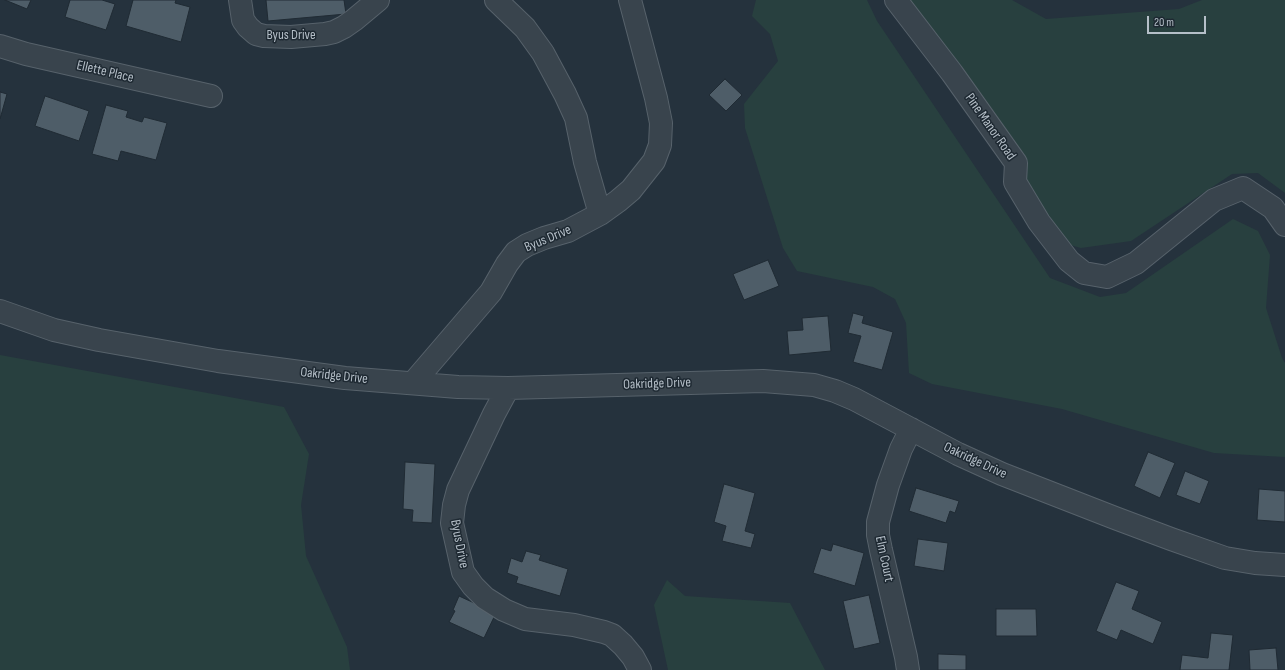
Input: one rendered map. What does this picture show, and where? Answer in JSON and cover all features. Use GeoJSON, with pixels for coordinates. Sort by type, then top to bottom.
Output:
{"type":"FeatureCollection","features":[{"type":"Feature","properties":{"kind":"street","name":"Byus Drive"},"geometry":{"type":"LineString","coordinates":[[240,0],[243,20],[256,34],[264,36],[291,37],[334,32],[354,20],[378,0]]}},
{"type":"Feature","properties":{"kind":"street"},"geometry":{"type":"LineString","coordinates":[[496,0],[525,28],[542,53],[565,94],[576,118],[585,162],[600,214]]}},
{"type":"Feature","properties":{"kind":"street","name":"Byus Drive"},"geometry":{"type":"LineString","coordinates":[[412,383],[491,292],[507,264],[516,252],[527,245],[544,238],[568,231],[600,214],[631,190],[654,161],[660,145],[661,123],[656,98],[630,0]]}},
{"type":"Feature","properties":{"kind":"street","name":"Pine Manor Road"},"geometry":{"type":"LineString","coordinates":[[896,0],[952,73],[1016,163],[1015,182],[1039,222],[1069,261],[1084,273],[1107,277],[1136,263],[1214,200],[1243,188],[1273,208],[1285,226]]}},
{"type":"Feature","properties":{"kind":"street","name":"Ellette Place"},"geometry":{"type":"LineString","coordinates":[[0,46],[26,54],[211,96]]}},
{"type":"Feature","properties":{"kind":"street","name":"Oakridge Drive"},"geometry":{"type":"LineString","coordinates":[[0,311],[54,330],[138,347],[346,378],[458,387],[508,388],[763,381],[814,384],[854,398],[958,454],[1002,474],[1171,539],[1225,558],[1254,563],[1285,565]]}},
{"type":"Feature","properties":{"kind":"street","name":"Byus Drive"},"geometry":{"type":"LineString","coordinates":[[508,388],[458,490],[454,505],[452,523],[463,572],[473,586],[485,598],[504,610],[525,620],[574,625],[612,635],[633,657],[640,670]]}},
{"type":"Feature","properties":{"kind":"street","name":"Elm Court"},"geometry":{"type":"LineString","coordinates":[[908,670],[881,550],[878,535],[878,522],[888,485],[901,449],[911,429]]}},
{"type":"Feature","properties":{"kind":"green space"},"geometry":{"type":"Polygon","coordinates":[[[756,0],[867,0],[877,21],[1050,278],[1100,297],[1126,293],[1233,219],[1258,231],[1270,255],[1266,308],[1282,358],[1285,363],[1285,457],[1214,453],[1062,409],[932,384],[909,373],[906,323],[895,299],[873,287],[797,271],[783,248],[745,128],[744,104],[778,61],[770,34],[752,16],[756,0]]]}},
{"type":"Feature","properties":{"kind":"green space"},"geometry":{"type":"Polygon","coordinates":[[[907,0],[1012,0],[1046,19],[1179,9],[1202,0],[1285,0],[1285,193],[1258,173],[1232,174],[1131,241],[1081,248],[1056,241],[962,67],[907,0]]]}},
{"type":"Feature","properties":{"kind":"green space"},"geometry":{"type":"Polygon","coordinates":[[[0,355],[284,407],[309,454],[301,505],[306,556],[347,647],[350,670],[0,670],[0,355]]]}},
{"type":"Feature","properties":{"kind":"green space"},"geometry":{"type":"Polygon","coordinates":[[[667,580],[685,596],[790,603],[825,670],[668,670],[654,605],[667,580]]]}},
{"type":"Feature","properties":{"kind":"building"},"geometry":{"type":"Polygon","coordinates":[[[5,0],[31,0],[27,9],[5,0]]]}},
{"type":"Feature","properties":{"kind":"building"},"geometry":{"type":"Polygon","coordinates":[[[70,0],[102,0],[115,4],[106,30],[65,17],[70,0]]]}},
{"type":"Feature","properties":{"kind":"building"},"geometry":{"type":"Polygon","coordinates":[[[133,0],[176,0],[175,3],[190,7],[181,42],[126,26],[133,0]]]}},
{"type":"Feature","properties":{"kind":"building"},"geometry":{"type":"Polygon","coordinates":[[[266,0],[344,0],[346,14],[268,21],[266,0]]]}},
{"type":"Feature","properties":{"kind":"building"},"geometry":{"type":"Polygon","coordinates":[[[725,79],[742,95],[726,111],[709,95],[725,79]]]}},
{"type":"Feature","properties":{"kind":"building"},"geometry":{"type":"Polygon","coordinates":[[[0,92],[7,94],[0,119],[0,92]]]}},
{"type":"Feature","properties":{"kind":"building"},"geometry":{"type":"Polygon","coordinates":[[[45,96],[89,111],[79,141],[35,126],[45,96]]]}},
{"type":"Feature","properties":{"kind":"building"},"geometry":{"type":"Polygon","coordinates":[[[106,105],[128,111],[126,117],[142,122],[144,117],[167,123],[156,160],[121,151],[118,161],[92,154],[106,105]]]}},
{"type":"Feature","properties":{"kind":"building"},"geometry":{"type":"Polygon","coordinates":[[[768,260],[779,286],[744,300],[733,274],[768,260]]]}},
{"type":"Feature","properties":{"kind":"building"},"geometry":{"type":"Polygon","coordinates":[[[853,313],[864,316],[862,323],[893,332],[882,370],[853,362],[861,336],[848,333],[853,313]]]}},
{"type":"Feature","properties":{"kind":"building"},"geometry":{"type":"Polygon","coordinates":[[[828,316],[831,351],[789,355],[787,331],[803,330],[802,318],[828,316]]]}},
{"type":"Feature","properties":{"kind":"building"},"geometry":{"type":"Polygon","coordinates":[[[1148,452],[1175,463],[1160,498],[1134,486],[1148,452]]]}},
{"type":"Feature","properties":{"kind":"building"},"geometry":{"type":"Polygon","coordinates":[[[405,462],[435,464],[432,523],[412,522],[413,510],[403,509],[405,462]]]}},
{"type":"Feature","properties":{"kind":"building"},"geometry":{"type":"Polygon","coordinates":[[[1185,471],[1209,481],[1200,504],[1176,495],[1185,471]]]}},
{"type":"Feature","properties":{"kind":"building"},"geometry":{"type":"Polygon","coordinates":[[[724,484],[755,493],[745,531],[755,534],[751,548],[722,541],[726,526],[714,522],[724,484]]]}},
{"type":"Feature","properties":{"kind":"building"},"geometry":{"type":"Polygon","coordinates":[[[916,488],[959,501],[955,513],[950,511],[946,523],[909,511],[916,488]]]}},
{"type":"Feature","properties":{"kind":"building"},"geometry":{"type":"Polygon","coordinates":[[[1259,489],[1285,491],[1285,522],[1257,520],[1259,489]]]}},
{"type":"Feature","properties":{"kind":"building"},"geometry":{"type":"Polygon","coordinates":[[[918,539],[948,543],[944,571],[914,566],[918,539]]]}},
{"type":"Feature","properties":{"kind":"building"},"geometry":{"type":"Polygon","coordinates":[[[833,544],[864,553],[855,586],[813,573],[821,548],[831,551],[833,544]]]}},
{"type":"Feature","properties":{"kind":"building"},"geometry":{"type":"Polygon","coordinates":[[[526,551],[541,555],[539,560],[568,569],[560,596],[516,583],[518,577],[507,573],[511,558],[522,562],[526,551]]]}},
{"type":"Feature","properties":{"kind":"building"},"geometry":{"type":"Polygon","coordinates":[[[1116,582],[1139,591],[1132,609],[1162,622],[1153,644],[1121,630],[1117,640],[1096,631],[1116,582]]]}},
{"type":"Feature","properties":{"kind":"building"},"geometry":{"type":"Polygon","coordinates":[[[869,595],[880,643],[854,649],[843,601],[869,595]]]}},
{"type":"Feature","properties":{"kind":"building"},"geometry":{"type":"Polygon","coordinates":[[[459,596],[496,613],[484,638],[449,622],[455,611],[453,610],[459,596]]]}},
{"type":"Feature","properties":{"kind":"building"},"geometry":{"type":"Polygon","coordinates":[[[996,609],[1036,609],[1037,636],[996,636],[996,609]]]}},
{"type":"Feature","properties":{"kind":"building"},"geometry":{"type":"Polygon","coordinates":[[[1211,633],[1233,635],[1229,670],[1180,670],[1182,655],[1208,658],[1211,633]]]}},
{"type":"Feature","properties":{"kind":"building"},"geometry":{"type":"Polygon","coordinates":[[[1276,648],[1278,670],[1250,670],[1249,650],[1276,648]]]}},
{"type":"Feature","properties":{"kind":"building"},"geometry":{"type":"Polygon","coordinates":[[[938,654],[966,655],[966,670],[938,670],[938,654]]]}}]}
